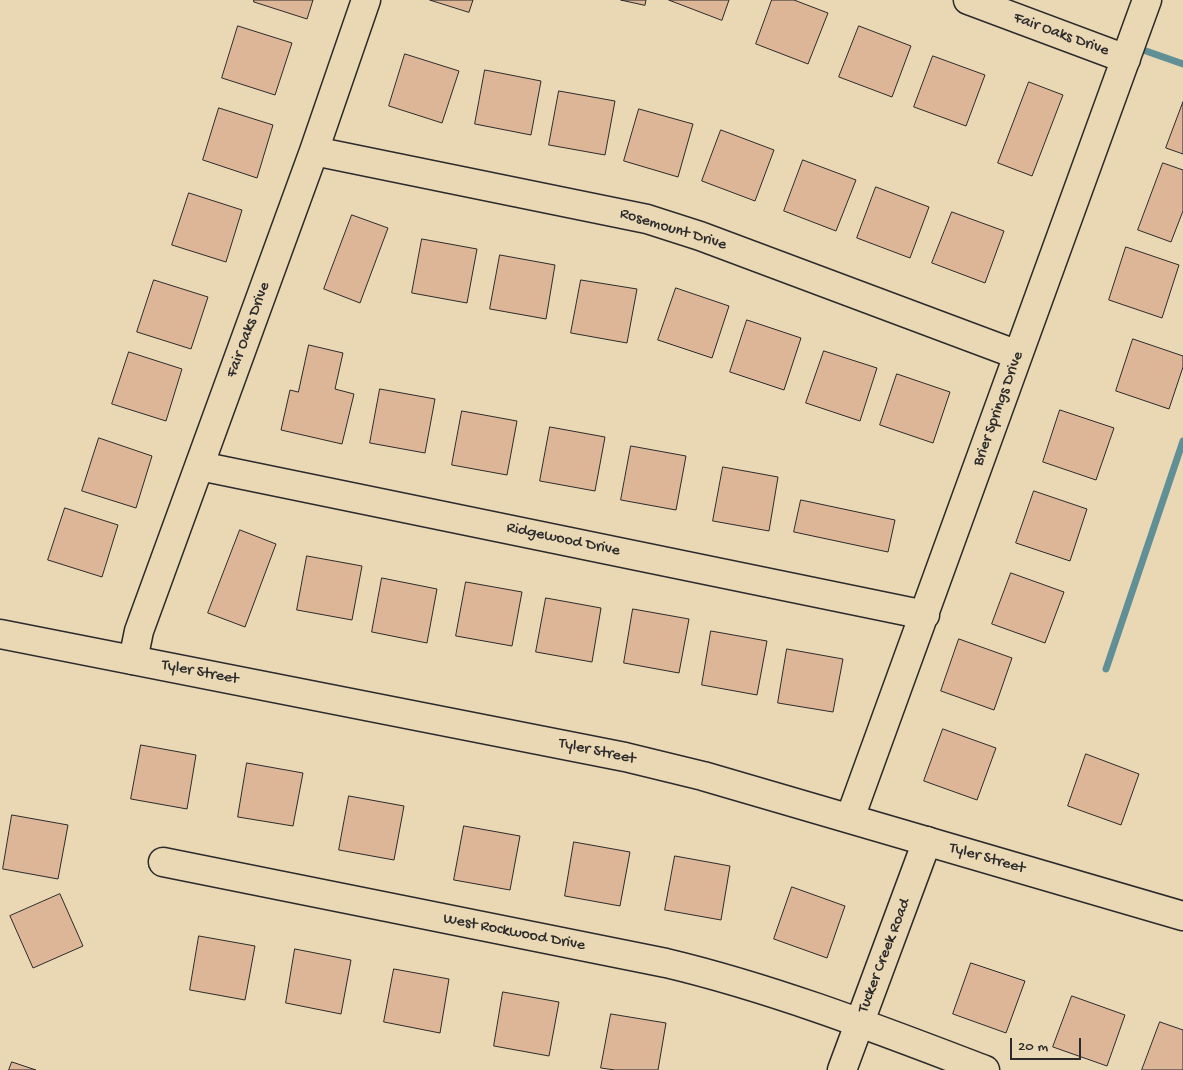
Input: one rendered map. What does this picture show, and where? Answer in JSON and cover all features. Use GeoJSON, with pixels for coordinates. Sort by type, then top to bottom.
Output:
{"type":"FeatureCollection","features":[{"type":"Feature","properties":{"kind":"street","name":"Fair Oaks Drive"},"geometry":{"type":"LineString","coordinates":[[133,660],[139,631],[314,151],[366,0]]}},
{"type":"Feature","properties":{"kind":"street","name":"Fair Oaks Drive"},"geometry":{"type":"LineString","coordinates":[[968,0],[1126,59]]}},
{"type":"Feature","properties":{"kind":"street","name":"Brier Springs Drive"},"geometry":{"type":"LineString","coordinates":[[850,818],[1148,0]]}},
{"type":"Feature","properties":{"kind":"street","name":"Rosemount Drive"},"geometry":{"type":"LineString","coordinates":[[314,151],[648,220],[700,236],[1018,355]]}},
{"type":"Feature","properties":{"kind":"street","name":"Ridgewood Drive"},"geometry":{"type":"LineString","coordinates":[[200,466],[925,615]]}},
{"type":"Feature","properties":{"kind":"street","name":"Tyler Street"},"geometry":{"type":"LineString","coordinates":[[0,634],[625,757],[703,776],[1183,916]]}},
{"type":"Feature","properties":{"kind":"street","name":"Tucker Creek Road"},"geometry":{"type":"LineString","coordinates":[[842,1070],[927,841]]}},
{"type":"Feature","properties":{"kind":"street","name":"West Rockwood Drive"},"geometry":{"type":"LineString","coordinates":[[163,862],[666,963],[750,985],[860,1023],[985,1070]]}},
{"type":"Feature","properties":{"kind":"building"},"geometry":{"type":"Polygon","coordinates":[[[254,0],[313,0],[307,19],[254,2],[254,0]]]}},
{"type":"Feature","properties":{"kind":"building"},"geometry":{"type":"Polygon","coordinates":[[[430,0],[473,0],[469,12],[430,0]]]}},
{"type":"Feature","properties":{"kind":"building"},"geometry":{"type":"Polygon","coordinates":[[[621,0],[646,0],[645,5],[621,0]]]}},
{"type":"Feature","properties":{"kind":"building"},"geometry":{"type":"Polygon","coordinates":[[[669,0],[729,0],[722,20],[669,0]]]}},
{"type":"Feature","properties":{"kind":"building"},"geometry":{"type":"Polygon","coordinates":[[[772,0],[794,0],[828,13],[808,64],[756,44],[772,0]]]}},
{"type":"Feature","properties":{"kind":"building"},"geometry":{"type":"Polygon","coordinates":[[[238,26],[292,43],[275,95],[222,78],[238,26]]]}},
{"type":"Feature","properties":{"kind":"building"},"geometry":{"type":"Polygon","coordinates":[[[859,26],[911,46],[892,97],[839,77],[859,26]]]}},
{"type":"Feature","properties":{"kind":"building"},"geometry":{"type":"Polygon","coordinates":[[[405,54],[459,71],[442,123],[389,106],[405,54]]]}},
{"type":"Feature","properties":{"kind":"building"},"geometry":{"type":"Polygon","coordinates":[[[933,56],[985,75],[966,126],[914,107],[933,56]]]}},
{"type":"Feature","properties":{"kind":"building"},"geometry":{"type":"Polygon","coordinates":[[[485,70],[541,81],[531,135],[475,124],[485,70]]]}},
{"type":"Feature","properties":{"kind":"building"},"geometry":{"type":"Polygon","coordinates":[[[1029,82],[1063,95],[1032,176],[998,163],[1029,82]]]}},
{"type":"Feature","properties":{"kind":"building"},"geometry":{"type":"Polygon","coordinates":[[[559,91],[615,101],[605,155],[549,145],[559,91]]]}},
{"type":"Feature","properties":{"kind":"building"},"geometry":{"type":"Polygon","coordinates":[[[1183,102],[1183,154],[1166,148],[1183,102]]]}},
{"type":"Feature","properties":{"kind":"building"},"geometry":{"type":"Polygon","coordinates":[[[219,108],[273,125],[257,178],[203,160],[219,108]]]}},
{"type":"Feature","properties":{"kind":"building"},"geometry":{"type":"Polygon","coordinates":[[[639,109],[693,124],[678,177],[624,161],[639,109]]]}},
{"type":"Feature","properties":{"kind":"building"},"geometry":{"type":"Polygon","coordinates":[[[721,130],[774,150],[755,201],[702,181],[721,130]]]}},
{"type":"Feature","properties":{"kind":"building"},"geometry":{"type":"Polygon","coordinates":[[[803,160],[856,180],[836,231],[784,211],[803,160]]]}},
{"type":"Feature","properties":{"kind":"building"},"geometry":{"type":"Polygon","coordinates":[[[1163,163],[1183,170],[1183,211],[1171,242],[1138,230],[1163,163]]]}},
{"type":"Feature","properties":{"kind":"building"},"geometry":{"type":"Polygon","coordinates":[[[876,187],[929,207],[910,258],[857,238],[876,187]]]}},
{"type":"Feature","properties":{"kind":"building"},"geometry":{"type":"Polygon","coordinates":[[[189,193],[242,210],[226,262],[172,245],[189,193]]]}},
{"type":"Feature","properties":{"kind":"building"},"geometry":{"type":"Polygon","coordinates":[[[952,212],[1004,231],[985,283],[932,263],[952,212]]]}},
{"type":"Feature","properties":{"kind":"building"},"geometry":{"type":"Polygon","coordinates":[[[352,215],[388,228],[360,303],[324,289],[352,215]]]}},
{"type":"Feature","properties":{"kind":"building"},"geometry":{"type":"Polygon","coordinates":[[[422,239],[477,249],[467,303],[412,293],[422,239]]]}},
{"type":"Feature","properties":{"kind":"building"},"geometry":{"type":"Polygon","coordinates":[[[1126,247],[1179,265],[1162,318],[1109,300],[1126,247]]]}},
{"type":"Feature","properties":{"kind":"building"},"geometry":{"type":"Polygon","coordinates":[[[500,255],[555,265],[546,319],[490,309],[500,255]]]}},
{"type":"Feature","properties":{"kind":"building"},"geometry":{"type":"Polygon","coordinates":[[[154,280],[208,297],[191,349],[137,332],[154,280]]]}},
{"type":"Feature","properties":{"kind":"building"},"geometry":{"type":"Polygon","coordinates":[[[581,280],[637,289],[627,343],[571,333],[581,280]]]}},
{"type":"Feature","properties":{"kind":"building"},"geometry":{"type":"Polygon","coordinates":[[[676,288],[729,306],[712,358],[658,340],[676,288]]]}},
{"type":"Feature","properties":{"kind":"building"},"geometry":{"type":"Polygon","coordinates":[[[747,320],[801,338],[784,390],[730,372],[747,320]]]}},
{"type":"Feature","properties":{"kind":"building"},"geometry":{"type":"Polygon","coordinates":[[[1133,339],[1183,356],[1183,367],[1169,409],[1116,391],[1133,339]]]}},
{"type":"Feature","properties":{"kind":"building"},"geometry":{"type":"Polygon","coordinates":[[[309,345],[343,353],[335,389],[354,394],[342,444],[281,430],[290,390],[298,392],[309,345]]]}},
{"type":"Feature","properties":{"kind":"building"},"geometry":{"type":"Polygon","coordinates":[[[824,351],[877,368],[860,421],[806,403],[824,351]]]}},
{"type":"Feature","properties":{"kind":"building"},"geometry":{"type":"Polygon","coordinates":[[[129,352],[182,369],[166,421],[112,404],[129,352]]]}},
{"type":"Feature","properties":{"kind":"building"},"geometry":{"type":"Polygon","coordinates":[[[897,374],[950,392],[933,443],[880,425],[897,374]]]}},
{"type":"Feature","properties":{"kind":"building"},"geometry":{"type":"Polygon","coordinates":[[[380,389],[435,399],[425,453],[370,443],[380,389]]]}},
{"type":"Feature","properties":{"kind":"building"},"geometry":{"type":"Polygon","coordinates":[[[1060,410],[1114,428],[1096,480],[1043,462],[1060,410]]]}},
{"type":"Feature","properties":{"kind":"building"},"geometry":{"type":"Polygon","coordinates":[[[462,411],[517,421],[507,475],[452,465],[462,411]]]}},
{"type":"Feature","properties":{"kind":"building"},"geometry":{"type":"Polygon","coordinates":[[[550,427],[605,437],[595,491],[540,481],[550,427]]]}},
{"type":"Feature","properties":{"kind":"building"},"geometry":{"type":"Polygon","coordinates":[[[99,438],[152,456],[136,508],[82,491],[99,438]]]}},
{"type":"Feature","properties":{"kind":"building"},"geometry":{"type":"Polygon","coordinates":[[[631,446],[686,456],[676,510],[621,500],[631,446]]]}},
{"type":"Feature","properties":{"kind":"building"},"geometry":{"type":"Polygon","coordinates":[[[723,467],[778,477],[769,531],[713,521],[723,467]]]}},
{"type":"Feature","properties":{"kind":"building"},"geometry":{"type":"Polygon","coordinates":[[[1034,491],[1087,509],[1070,561],[1016,543],[1034,491]]]}},
{"type":"Feature","properties":{"kind":"building"},"geometry":{"type":"Polygon","coordinates":[[[801,500],[895,520],[888,552],[794,532],[801,500]]]}},
{"type":"Feature","properties":{"kind":"building"},"geometry":{"type":"Polygon","coordinates":[[[65,508],[118,525],[102,577],[48,560],[65,508]]]}},
{"type":"Feature","properties":{"kind":"building"},"geometry":{"type":"Polygon","coordinates":[[[240,530],[276,544],[245,627],[208,613],[240,530]]]}},
{"type":"Feature","properties":{"kind":"building"},"geometry":{"type":"Polygon","coordinates":[[[307,556],[362,566],[352,620],[297,610],[307,556]]]}},
{"type":"Feature","properties":{"kind":"building"},"geometry":{"type":"Polygon","coordinates":[[[1011,573],[1064,592],[1045,643],[992,624],[1011,573]]]}},
{"type":"Feature","properties":{"kind":"building"},"geometry":{"type":"Polygon","coordinates":[[[382,578],[437,589],[427,643],[372,632],[382,578]]]}},
{"type":"Feature","properties":{"kind":"building"},"geometry":{"type":"Polygon","coordinates":[[[466,582],[522,592],[512,646],[456,636],[466,582]]]}},
{"type":"Feature","properties":{"kind":"building"},"geometry":{"type":"Polygon","coordinates":[[[546,598],[601,608],[592,662],[536,652],[546,598]]]}},
{"type":"Feature","properties":{"kind":"building"},"geometry":{"type":"Polygon","coordinates":[[[633,609],[689,619],[679,673],[624,663],[633,609]]]}},
{"type":"Feature","properties":{"kind":"building"},"geometry":{"type":"Polygon","coordinates":[[[711,631],[767,641],[757,695],[702,685],[711,631]]]}},
{"type":"Feature","properties":{"kind":"building"},"geometry":{"type":"Polygon","coordinates":[[[959,639],[1012,658],[994,710],[941,691],[959,639]]]}},
{"type":"Feature","properties":{"kind":"building"},"geometry":{"type":"Polygon","coordinates":[[[787,649],[843,659],[833,712],[778,703],[787,649]]]}},
{"type":"Feature","properties":{"kind":"building"},"geometry":{"type":"Polygon","coordinates":[[[943,729],[996,748],[977,800],[924,781],[943,729]]]}},
{"type":"Feature","properties":{"kind":"building"},"geometry":{"type":"Polygon","coordinates":[[[141,745],[196,755],[187,809],[131,799],[141,745]]]}},
{"type":"Feature","properties":{"kind":"building"},"geometry":{"type":"Polygon","coordinates":[[[1086,754],[1139,774],[1121,825],[1068,806],[1086,754]]]}},
{"type":"Feature","properties":{"kind":"building"},"geometry":{"type":"Polygon","coordinates":[[[247,763],[303,773],[293,826],[238,817],[247,763]]]}},
{"type":"Feature","properties":{"kind":"building"},"geometry":{"type":"Polygon","coordinates":[[[349,796],[404,806],[394,860],[339,850],[349,796]]]}},
{"type":"Feature","properties":{"kind":"building"},"geometry":{"type":"Polygon","coordinates":[[[12,815],[68,825],[58,879],[3,869],[12,815]]]}},
{"type":"Feature","properties":{"kind":"building"},"geometry":{"type":"Polygon","coordinates":[[[464,826],[520,836],[510,890],[454,880],[464,826]]]}},
{"type":"Feature","properties":{"kind":"building"},"geometry":{"type":"Polygon","coordinates":[[[574,842],[630,852],[620,906],[565,896],[574,842]]]}},
{"type":"Feature","properties":{"kind":"building"},"geometry":{"type":"Polygon","coordinates":[[[675,856],[730,866],[721,920],[665,910],[675,856]]]}},
{"type":"Feature","properties":{"kind":"building"},"geometry":{"type":"Polygon","coordinates":[[[792,887],[845,906],[827,958],[774,939],[792,887]]]}},
{"type":"Feature","properties":{"kind":"building"},"geometry":{"type":"Polygon","coordinates":[[[60,894],[83,946],[33,968],[10,916],[60,894]]]}},
{"type":"Feature","properties":{"kind":"building"},"geometry":{"type":"Polygon","coordinates":[[[199,936],[255,946],[245,1000],[190,990],[199,936]]]}},
{"type":"Feature","properties":{"kind":"building"},"geometry":{"type":"Polygon","coordinates":[[[295,949],[351,960],[341,1014],[286,1003],[295,949]]]}},
{"type":"Feature","properties":{"kind":"building"},"geometry":{"type":"Polygon","coordinates":[[[971,963],[1025,981],[1006,1033],[953,1014],[971,963]]]}},
{"type":"Feature","properties":{"kind":"building"},"geometry":{"type":"Polygon","coordinates":[[[394,969],[449,979],[440,1033],[384,1022],[394,969]]]}},
{"type":"Feature","properties":{"kind":"building"},"geometry":{"type":"Polygon","coordinates":[[[503,992],[559,1002],[549,1056],[494,1046],[503,992]]]}},
{"type":"Feature","properties":{"kind":"building"},"geometry":{"type":"Polygon","coordinates":[[[1072,996],[1125,1015],[1107,1066],[1053,1047],[1072,996]]]}},
{"type":"Feature","properties":{"kind":"building"},"geometry":{"type":"Polygon","coordinates":[[[611,1014],[666,1023],[658,1070],[615,1070],[601,1068],[611,1014]]]}},
{"type":"Feature","properties":{"kind":"building"},"geometry":{"type":"Polygon","coordinates":[[[1160,1022],[1183,1030],[1183,1070],[1142,1070],[1160,1022]]]}},
{"type":"Feature","properties":{"kind":"building"},"geometry":{"type":"Polygon","coordinates":[[[12,1062],[36,1070],[9,1070],[12,1062]]]}},
{"type":"Feature","properties":{"kind":"waterway"},"geometry":{"type":"LineString","coordinates":[[1146,51],[1183,64]]}},
{"type":"Feature","properties":{"kind":"waterway"},"geometry":{"type":"LineString","coordinates":[[1106,669],[1183,441]]}}]}
